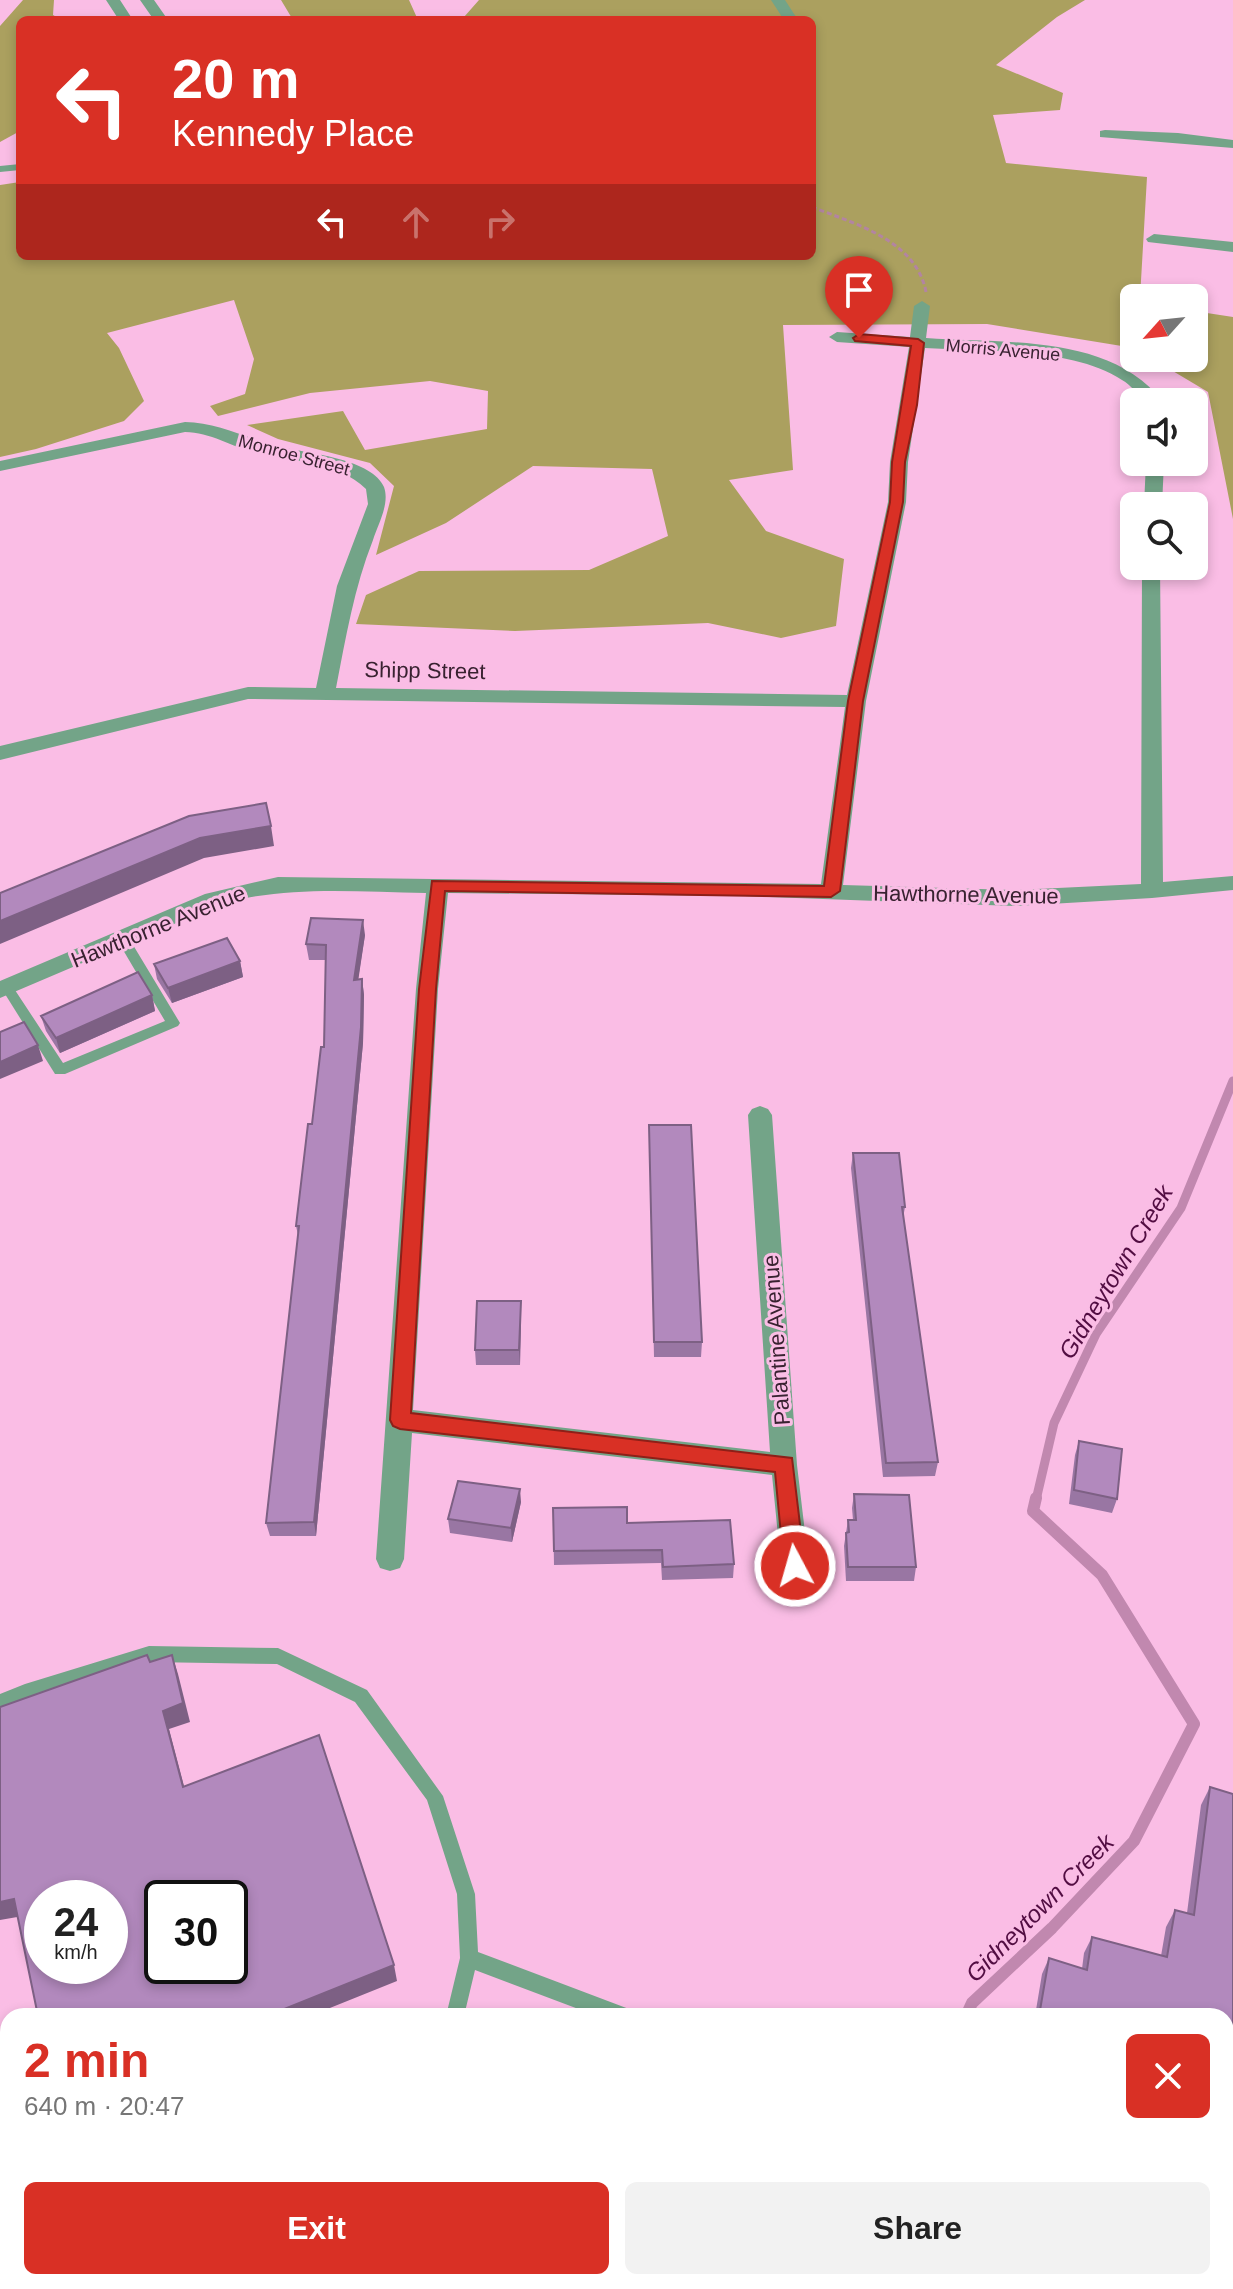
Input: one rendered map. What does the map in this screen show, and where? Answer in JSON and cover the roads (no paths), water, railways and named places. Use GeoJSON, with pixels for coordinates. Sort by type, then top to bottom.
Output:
{"type":"FeatureCollection","features":[{"type":"Feature","properties":{"kind":"street"},"geometry":{"type":"LineString","coordinates":[[1105,134],[1178,137],[1233,144]]}},
{"type":"Feature","properties":{"kind":"street"},"geometry":{"type":"LineString","coordinates":[[1154,239],[1233,247]]}},
{"type":"Feature","properties":{"kind":"street"},"geometry":{"type":"LineString","coordinates":[[831,891],[856,701],[897,502],[899,462],[910,405],[922,306]]}},
{"type":"Feature","properties":{"kind":"street","name":"Morris Avenue"},"geometry":{"type":"LineString","coordinates":[[837,337],[1035,351],[1093,359],[1130,377],[1141,388]]}},
{"type":"Feature","properties":{"kind":"street","name":"Monroe Street"},"geometry":{"type":"LineString","coordinates":[[0,466],[185,427],[201,427],[258,448],[335,463],[361,474],[375,487],[377,504],[346,586],[325,692]]}},
{"type":"Feature","properties":{"kind":"street"},"geometry":{"type":"LineString","coordinates":[[1151,580],[1152,891]]}},
{"type":"Feature","properties":{"kind":"street","name":"Shipp Street"},"geometry":{"type":"LineString","coordinates":[[0,753],[229,696],[325,692],[856,701]]}},
{"type":"Feature","properties":{"kind":"street","name":"Hawthorne Avenue"},"geometry":{"type":"LineString","coordinates":[[3,989],[213,899],[278,884],[831,891],[1014,898],[1152,891],[1233,883]]}},
{"type":"Feature","properties":{"kind":"street"},"geometry":{"type":"LineString","coordinates":[[390,1559],[427,989],[438,885]]}},
{"type":"Feature","properties":{"kind":"street","name":"Palantine Avenue"},"geometry":{"type":"LineString","coordinates":[[760,1115],[784,1465],[795,1566]]}},
{"type":"Feature","properties":{"kind":"street"},"geometry":{"type":"LineString","coordinates":[[400,1420],[784,1465]]}},
{"type":"Feature","properties":{"kind":"lane"},"geometry":{"type":"LineString","coordinates":[[3,989],[60,1070],[173,1023],[122,938]]}},
{"type":"Feature","properties":{"kind":"lane"},"geometry":{"type":"LineString","coordinates":[[0,1702],[149,1654],[278,1656],[361,1696],[434,1796],[466,1894],[469,1958],[457,2008]]}},
{"type":"Feature","properties":{"kind":"lane"},"geometry":{"type":"LineString","coordinates":[[469,1958],[601,2008]]}},
{"type":"Feature","properties":{"kind":"waterway","name":"Gidneytown Creek"},"geometry":{"type":"LineString","coordinates":[[1036,1500],[1054,1423],[1096,1334],[1181,1208],[1233,1081]]}},
{"type":"Feature","properties":{"kind":"waterway","name":"Gidneytown Creek"},"geometry":{"type":"LineString","coordinates":[[970,2008],[1052,1928],[1134,1841],[1194,1724],[1102,1575],[1033,1511],[1036,1498]]}}]}
